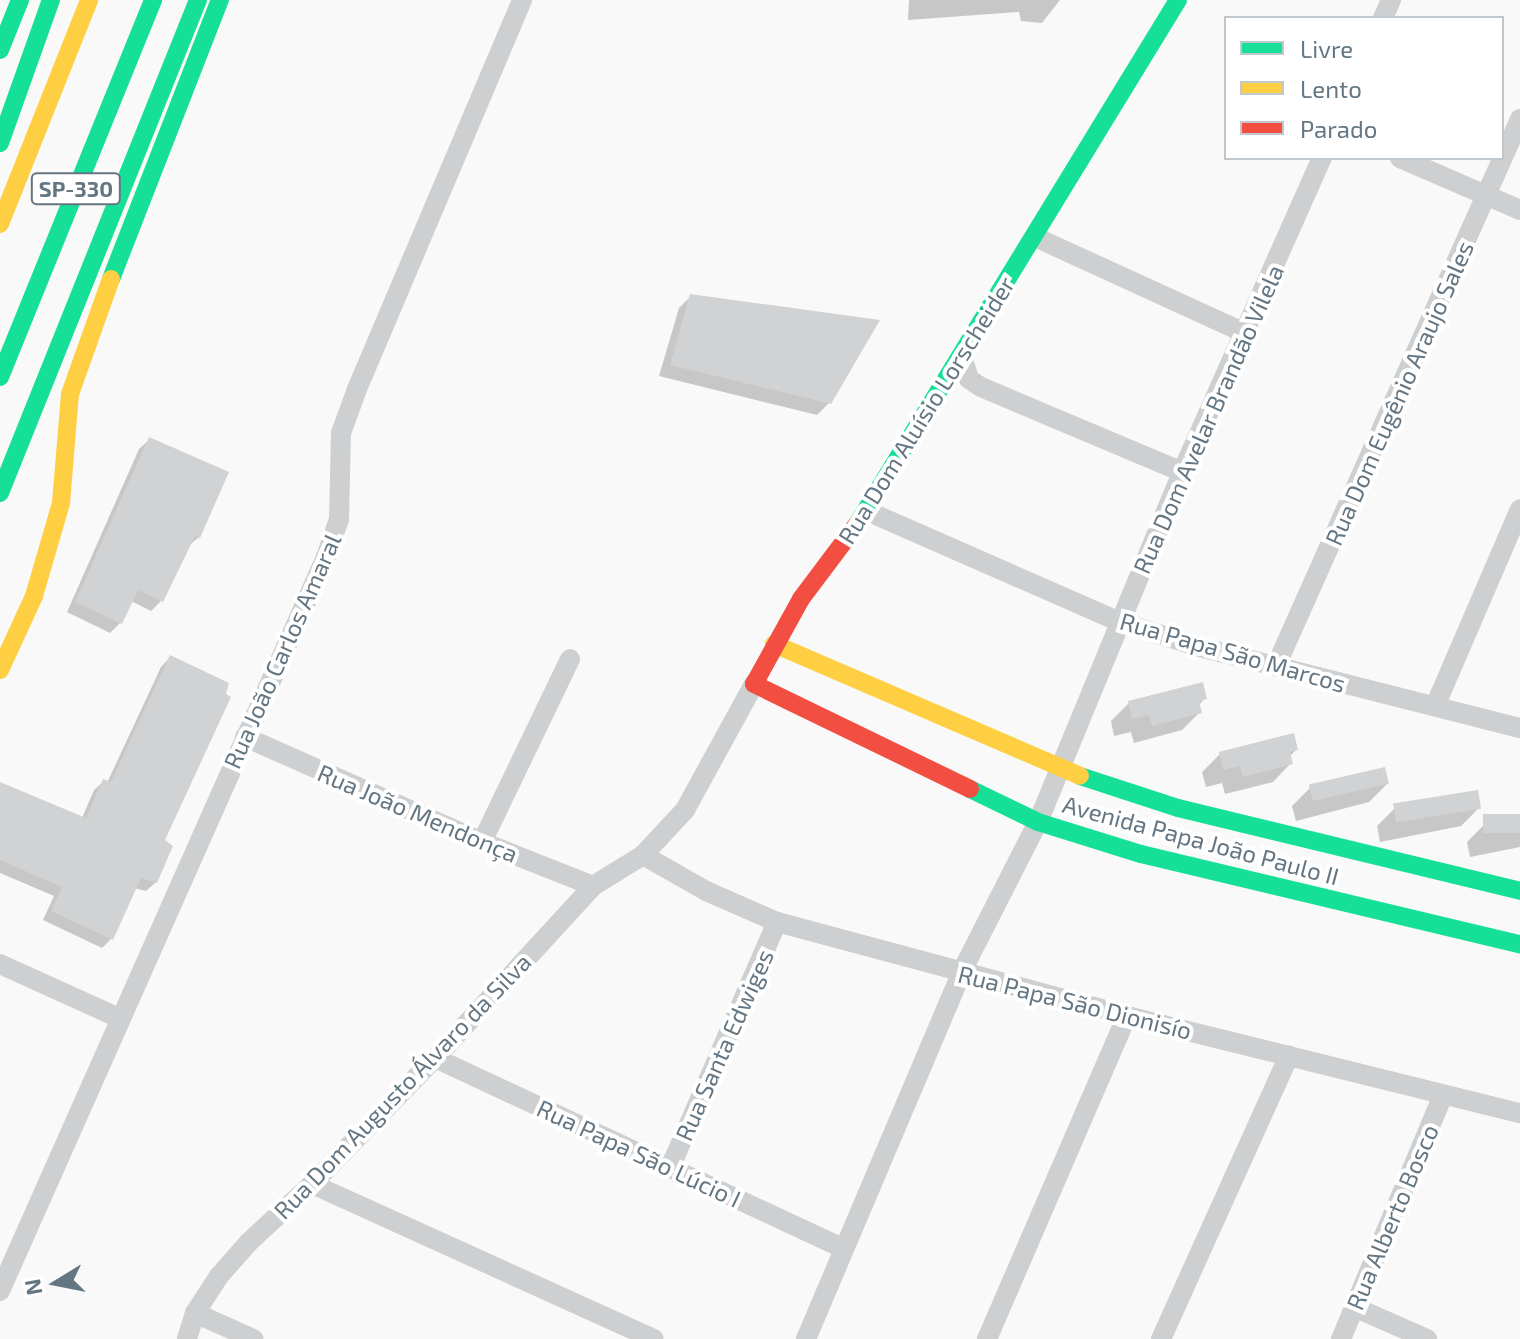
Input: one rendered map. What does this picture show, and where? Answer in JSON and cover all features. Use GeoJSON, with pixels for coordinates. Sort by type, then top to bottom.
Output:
{"type":"FeatureCollection","features":[{"type":"Feature","properties":{"kind":"main road"},"geometry":{"type":"LineString","coordinates":[[0,50],[20,0]]}},
{"type":"Feature","properties":{"kind":"main road"},"geometry":{"type":"LineString","coordinates":[[0,143],[51,0]]}},
{"type":"Feature","properties":{"kind":"main road","name":"SP-330"},"geometry":{"type":"LineString","coordinates":[[0,224],[89,0]]}},
{"type":"Feature","properties":{"kind":"main road","name":"SP-330"},"geometry":{"type":"LineString","coordinates":[[0,377],[153,0]]}},
{"type":"Feature","properties":{"kind":"main road"},"geometry":{"type":"LineString","coordinates":[[0,493],[198,0]]}},
{"type":"Feature","properties":{"kind":"main road"},"geometry":{"type":"LineString","coordinates":[[0,670],[34,596],[61,503],[63,445],[70,394],[88,337],[220,0]]}},
{"type":"Feature","properties":{"kind":"main road","name":"Rua Dom Aluísio Lorscheider"},"geometry":{"type":"LineString","coordinates":[[754,684],[801,599],[867,511],[943,389],[1178,0]]}},
{"type":"Feature","properties":{"kind":"main road","name":"Avenida Papa João Paulo II"},"geometry":{"type":"LineString","coordinates":[[774,644],[1060,770],[1178,808],[1520,891]]}},
{"type":"Feature","properties":{"kind":"main road","name":"Avenida Papa João Paulo II"},"geometry":{"type":"LineString","coordinates":[[754,684],[1038,822],[1141,854],[1520,944]]}},
{"type":"Feature","properties":{"kind":"street","name":"Rua João Carlos Amaral"},"geometry":{"type":"LineString","coordinates":[[0,1291],[339,520],[341,433],[522,0]]}},
{"type":"Feature","properties":{"kind":"street","name":"Rua Dom Eugênio Araujo Sales"},"geometry":{"type":"LineString","coordinates":[[1504,157],[1520,119]]}},
{"type":"Feature","properties":{"kind":"street","name":"Rua Dom Avelar Brandão Vilela"},"geometry":{"type":"LineString","coordinates":[[806,1339],[961,973],[1038,822],[1182,472],[1321,160]]}},
{"type":"Feature","properties":{"kind":"street"},"geometry":{"type":"LineString","coordinates":[[1405,160],[1520,210]]}},
{"type":"Feature","properties":{"kind":"street","name":"Rua Dom Eugênio Araujo Sales"},"geometry":{"type":"LineString","coordinates":[[1276,666],[1503,160]]}},
{"type":"Feature","properties":{"kind":"street"},"geometry":{"type":"LineString","coordinates":[[1035,237],[1245,333]]}},
{"type":"Feature","properties":{"kind":"street"},"geometry":{"type":"LineString","coordinates":[[962,357],[969,379],[981,387],[1182,472]]}},
{"type":"Feature","properties":{"kind":"street"},"geometry":{"type":"LineString","coordinates":[[943,389],[962,385],[981,387]]}},
{"type":"Feature","properties":{"kind":"street"},"geometry":{"type":"LineString","coordinates":[[1436,704],[1520,509]]}},
{"type":"Feature","properties":{"kind":"street","name":"Rua Papa São Marcos"},"geometry":{"type":"LineString","coordinates":[[867,511],[1120,622],[1276,666],[1436,704],[1520,728]]}},
{"type":"Feature","properties":{"kind":"street"},"geometry":{"type":"LineString","coordinates":[[482,842],[570,659]]}},
{"type":"Feature","properties":{"kind":"street","name":"Rua Dom Aluísio Lorscheider"},"geometry":{"type":"LineString","coordinates":[[643,855],[685,810],[754,684]]}},
{"type":"Feature","properties":{"kind":"street","name":"Rua João Mendonça"},"geometry":{"type":"LineString","coordinates":[[245,737],[482,842],[593,886]]}},
{"type":"Feature","properties":{"kind":"street","name":"Rua Dom Augusto Álvaro da Silva"},"geometry":{"type":"LineString","coordinates":[[187,1339],[195,1313],[219,1276],[249,1242],[312,1184],[435,1058],[593,886],[643,855]]}},
{"type":"Feature","properties":{"kind":"street","name":"Rua Papa São Dionisío"},"geometry":{"type":"LineString","coordinates":[[643,855],[706,891],[777,922],[1127,1016],[1520,1113]]}},
{"type":"Feature","properties":{"kind":"street","name":"Rua Santa Edwiges"},"geometry":{"type":"LineString","coordinates":[[670,1168],[777,922]]}},
{"type":"Feature","properties":{"kind":"street"},"geometry":{"type":"LineString","coordinates":[[0,964],[119,1018]]}},
{"type":"Feature","properties":{"kind":"street"},"geometry":{"type":"LineString","coordinates":[[987,1339],[1127,1016]]}},
{"type":"Feature","properties":{"kind":"street"},"geometry":{"type":"LineString","coordinates":[[1161,1339],[1289,1056]]}},
{"type":"Feature","properties":{"kind":"street","name":"Rua Papa São Lúcio I"},"geometry":{"type":"LineString","coordinates":[[435,1058],[844,1249]]}},
{"type":"Feature","properties":{"kind":"street","name":"Rua Alberto Bosco"},"geometry":{"type":"LineString","coordinates":[[1341,1339],[1443,1095]]}},
{"type":"Feature","properties":{"kind":"street"},"geometry":{"type":"LineString","coordinates":[[312,1184],[654,1339]]}},
{"type":"Feature","properties":{"kind":"street"},"geometry":{"type":"LineString","coordinates":[[1354,1307],[1427,1339]]}},
{"type":"Feature","properties":{"kind":"street"},"geometry":{"type":"LineString","coordinates":[[195,1313],[253,1339]]}},
{"type":"Feature","properties":{"kind":"building"},"geometry":{"type":"Polygon","coordinates":[[[690,294],[880,320],[831,404],[670,365],[690,294]]]}},
{"type":"Feature","properties":{"kind":"building"},"geometry":{"type":"Polygon","coordinates":[[[149,437],[229,472],[200,538],[195,536],[163,602],[138,590],[122,624],[75,602],[149,437]]]}},
{"type":"Feature","properties":{"kind":"building"},"geometry":{"type":"Polygon","coordinates":[[[170,655],[229,683],[226,694],[231,697],[165,840],[173,846],[157,883],[141,878],[113,940],[51,911],[62,887],[0,860],[0,782],[86,818],[103,779],[111,782],[170,655]]]}},
{"type":"Feature","properties":{"kind":"building"},"geometry":{"type":"Polygon","coordinates":[[[1203,682],[1207,699],[1199,701],[1202,713],[1152,726],[1149,715],[1132,719],[1128,701],[1203,682]]]}},
{"type":"Feature","properties":{"kind":"building"},"geometry":{"type":"Polygon","coordinates":[[[1294,733],[1298,750],[1290,752],[1293,764],[1243,777],[1240,766],[1223,770],[1219,752],[1294,733]]]}},
{"type":"Feature","properties":{"kind":"building"},"geometry":{"type":"Polygon","coordinates":[[[1385,767],[1389,784],[1313,801],[1309,785],[1385,767]]]}},
{"type":"Feature","properties":{"kind":"building"},"geometry":{"type":"Polygon","coordinates":[[[1478,790],[1481,809],[1396,822],[1393,803],[1478,790]]]}},
{"type":"Feature","properties":{"kind":"building"},"geometry":{"type":"Polygon","coordinates":[[[1483,814],[1520,814],[1520,833],[1483,833],[1483,814]]]}},
{"type":"Feature","properties":{"kind":"traffic: fast"},"geometry":{"type":"LineString","coordinates":[[0,50],[20,0]]}},
{"type":"Feature","properties":{"kind":"traffic: fast"},"geometry":{"type":"LineString","coordinates":[[0,143],[51,0]]}},
{"type":"Feature","properties":{"kind":"traffic: fast"},"geometry":{"type":"LineString","coordinates":[[0,377],[153,0]]}},
{"type":"Feature","properties":{"kind":"traffic: fast"},"geometry":{"type":"LineString","coordinates":[[0,493],[198,0]]}},
{"type":"Feature","properties":{"kind":"traffic: fast"},"geometry":{"type":"LineString","coordinates":[[111,279],[220,0]]}},
{"type":"Feature","properties":{"kind":"traffic: fast"},"geometry":{"type":"LineString","coordinates":[[858,523],[1178,0]]}},
{"type":"Feature","properties":{"kind":"traffic: fast"},"geometry":{"type":"LineString","coordinates":[[1080,776],[1178,808],[1520,891]]}},
{"type":"Feature","properties":{"kind":"traffic: fast"},"geometry":{"type":"LineString","coordinates":[[970,789],[1038,822],[1141,854],[1520,944]]}},
{"type":"Feature","properties":{"kind":"traffic: slow"},"geometry":{"type":"LineString","coordinates":[[0,224],[89,0]]}},
{"type":"Feature","properties":{"kind":"traffic: slow"},"geometry":{"type":"LineString","coordinates":[[0,670],[34,596],[61,503],[70,394],[111,279]]}},
{"type":"Feature","properties":{"kind":"traffic: slow"},"geometry":{"type":"LineString","coordinates":[[774,644],[1080,776]]}},
{"type":"Feature","properties":{"kind":"traffic: jam"},"geometry":{"type":"LineString","coordinates":[[858,523],[801,599],[754,684],[970,789]]}}]}
